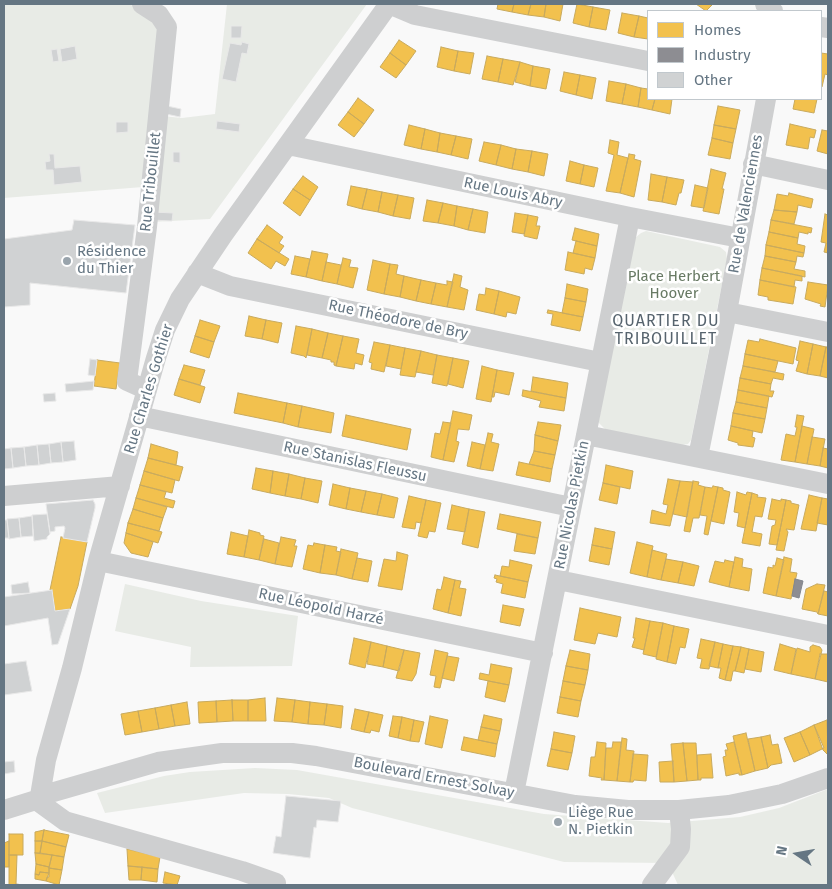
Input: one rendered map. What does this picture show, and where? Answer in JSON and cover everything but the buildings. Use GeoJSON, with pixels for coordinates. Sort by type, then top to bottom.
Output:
{"type":"FeatureCollection","features":[{"type":"Feature","properties":{"kind":"street","name":"Rue Tribouillet"},"geometry":{"type":"LineString","coordinates":[[142,4],[159,15],[167,27],[147,227],[127,381],[147,390]]}},
{"type":"Feature","properties":{"kind":"street","name":"Rue Charles Gothier"},"geometry":{"type":"LineString","coordinates":[[38,798],[46,760],[72,668],[98,561],[165,330],[180,299],[196,274],[389,4]]}},
{"type":"Feature","properties":{"kind":"street"},"geometry":{"type":"LineString","coordinates":[[389,4],[415,15],[647,61]]}},
{"type":"Feature","properties":{"kind":"street","name":"Rue de Valenciennes"},"geometry":{"type":"LineString","coordinates":[[698,457],[766,100]]}},
{"type":"Feature","properties":{"kind":"street","name":"Rue Louis Abry"},"geometry":{"type":"LineString","coordinates":[[288,145],[630,217],[740,238]]}},
{"type":"Feature","properties":{"kind":"street"},"geometry":{"type":"LineString","coordinates":[[753,164],[828,180]]}},
{"type":"Feature","properties":{"kind":"street","name":"Rue Nicolas Pietkin"},"geometry":{"type":"LineString","coordinates":[[514,793],[630,217]]}},
{"type":"Feature","properties":{"kind":"street","name":"Rue Théodore de Bry"},"geometry":{"type":"LineString","coordinates":[[196,274],[230,286],[600,362]]}},
{"type":"Feature","properties":{"kind":"street"},"geometry":{"type":"LineString","coordinates":[[727,312],[828,332]]}},
{"type":"Feature","properties":{"kind":"street","name":"Rue Stanislas Fleussu"},"geometry":{"type":"LineString","coordinates":[[139,416],[571,507]]}},
{"type":"Feature","properties":{"kind":"street"},"geometry":{"type":"LineString","coordinates":[[586,435],[828,484]]}},
{"type":"Feature","properties":{"kind":"street"},"geometry":{"type":"LineString","coordinates":[[4,496],[120,486]]}},
{"type":"Feature","properties":{"kind":"street","name":"Rue Léopold Harzé"},"geometry":{"type":"LineString","coordinates":[[98,561],[543,653]]}},
{"type":"Feature","properties":{"kind":"street"},"geometry":{"type":"LineString","coordinates":[[558,580],[828,635]]}},
{"type":"Feature","properties":{"kind":"street","name":"Boulevard Ernest Solvay"},"geometry":{"type":"LineString","coordinates":[[4,810],[158,762],[222,753],[292,753],[316,756],[600,808],[642,811],[679,810],[749,802],[782,794],[828,778]]}},
{"type":"Feature","properties":{"kind":"street"},"geometry":{"type":"LineString","coordinates":[[38,798],[66,822],[242,871],[276,883]]}},
{"type":"Feature","properties":{"kind":"street"},"geometry":{"type":"LineString","coordinates":[[652,885],[680,847],[679,810]]}},
{"type":"Feature","properties":{"kind":"green space"},"geometry":{"type":"Polygon","coordinates":[[[4,4],[130,4],[164,29],[143,187],[4,198],[4,4]]]}},
{"type":"Feature","properties":{"kind":"green space"},"geometry":{"type":"Polygon","coordinates":[[[227,4],[367,4],[210,219],[151,222],[162,116],[182,118],[215,114],[227,4]]]}},
{"type":"Feature","properties":{"kind":"green space","name":"Place Herbert Hoover"},"geometry":{"type":"Polygon","coordinates":[[[646,231],[720,247],[726,252],[727,259],[691,440],[688,444],[682,445],[606,430],[599,423],[635,238],[646,231]]]}},
{"type":"Feature","properties":{"kind":"green space"},"geometry":{"type":"Polygon","coordinates":[[[125,584],[201,601],[298,616],[292,666],[190,667],[191,647],[115,631],[125,584]]]}},
{"type":"Feature","properties":{"kind":"green space"},"geometry":{"type":"Polygon","coordinates":[[[255,768],[297,770],[544,814],[668,823],[740,817],[779,808],[828,789],[828,885],[678,885],[668,863],[564,862],[352,808],[329,798],[288,794],[244,793],[105,813],[97,793],[164,776],[190,772],[255,768]]]}},
{"type":"Feature","properties":{"kind":"place","name":"Résidence du Thier"},"geometry":{"type":"Point","coordinates":[67,261]}},
{"type":"Feature","properties":{"kind":"place","name":"Liège Rue N. Pietkin"},"geometry":{"type":"Point","coordinates":[558,822]}},
{"type":"Feature","properties":{"kind":"district","name":"QUARTIER DU TRIBOUILLET"},"geometry":{"type":"Point","coordinates":[666,331]}}]}
